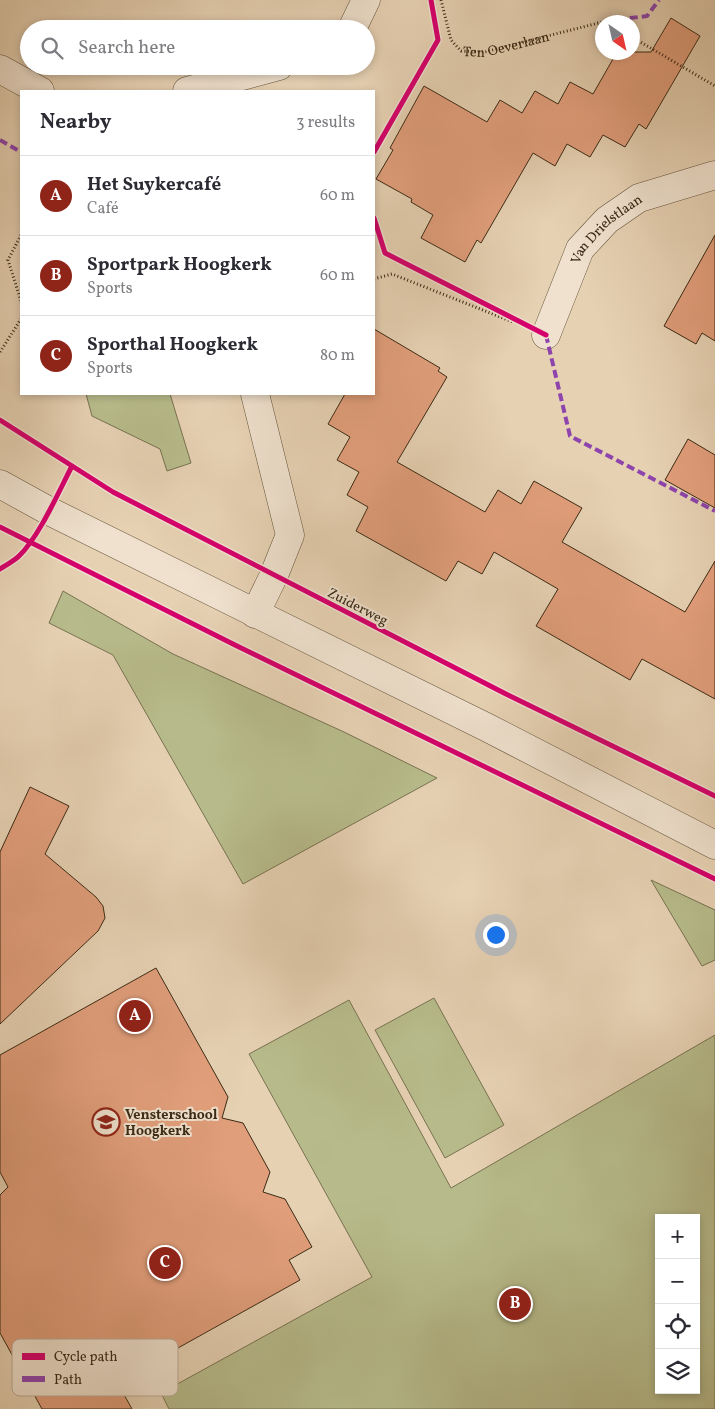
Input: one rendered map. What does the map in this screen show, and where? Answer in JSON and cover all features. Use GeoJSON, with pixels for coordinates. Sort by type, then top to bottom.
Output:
{"type":"FeatureCollection","features":[{"type":"Feature","properties":{"kind":"street"},"geometry":{"type":"LineString","coordinates":[[356,20],[366,0]]}},
{"type":"Feature","properties":{"kind":"street"},"geometry":{"type":"LineString","coordinates":[[0,69],[38,90]]}},
{"type":"Feature","properties":{"kind":"street"},"geometry":{"type":"LineString","coordinates":[[191,90],[246,75]]}},
{"type":"Feature","properties":{"kind":"street","name":"Van Drielstlaan"},"geometry":{"type":"LineString","coordinates":[[546,335],[580,250],[607,220],[639,198],[715,175]]}},
{"type":"Feature","properties":{"kind":"street"},"geometry":{"type":"LineString","coordinates":[[255,395],[290,535],[274,576],[255,614]]}},
{"type":"Feature","properties":{"kind":"street"},"geometry":{"type":"LineString","coordinates":[[0,484],[49,511],[486,727],[715,844]]}},
{"type":"Feature","properties":{"kind":"path"},"geometry":{"type":"LineString","coordinates":[[640,42],[715,86]]}},
{"type":"Feature","properties":{"kind":"path"},"geometry":{"type":"LineString","coordinates":[[20,237],[8,260],[20,298]]}},
{"type":"Feature","properties":{"kind":"path"},"geometry":{"type":"LineString","coordinates":[[375,279],[392,274],[546,335]]}},
{"type":"Feature","properties":{"kind":"path"},"geometry":{"type":"LineString","coordinates":[[478,301],[546,335]]}},
{"type":"Feature","properties":{"kind":"path"},"geometry":{"type":"LineString","coordinates":[[0,352],[20,321]]}},
{"type":"Feature","properties":{"kind":"green space"},"geometry":{"type":"Polygon","coordinates":[[[86,395],[170,395],[191,463],[167,471],[160,449],[92,416],[86,395]]]}},
{"type":"Feature","properties":{"kind":"green space"},"geometry":{"type":"Polygon","coordinates":[[[63,591],[173,654],[344,732],[437,778],[243,884],[113,655],[49,623],[63,591]]]}},
{"type":"Feature","properties":{"kind":"green space"},"geometry":{"type":"Polygon","coordinates":[[[651,880],[715,910],[715,960],[702,966],[651,880]]]}},
{"type":"Feature","properties":{"kind":"green space"},"geometry":{"type":"Polygon","coordinates":[[[434,998],[504,1125],[445,1158],[375,1030],[434,998]]]}},
{"type":"Feature","properties":{"kind":"green space"},"geometry":{"type":"Polygon","coordinates":[[[349,1000],[451,1188],[715,1035],[715,1409],[169,1409],[162,1396],[178,1396],[178,1384],[372,1277],[249,1054],[349,1000]]]}},
{"type":"Feature","properties":{"kind":"building"},"geometry":{"type":"Polygon","coordinates":[[[671,18],[700,36],[646,129],[639,124],[625,147],[603,135],[590,157],[567,144],[555,166],[533,153],[481,243],[477,240],[465,262],[421,238],[433,215],[411,202],[412,199],[376,179],[393,150],[390,148],[424,86],[487,122],[500,100],[522,113],[535,91],[558,104],[570,82],[593,94],[612,60],[640,60],[640,52],[651,52],[671,18]]]}},
{"type":"Feature","properties":{"kind":"building"},"geometry":{"type":"Polygon","coordinates":[[[715,235],[715,341],[702,333],[696,344],[664,326],[715,235]]]}},
{"type":"Feature","properties":{"kind":"building"},"geometry":{"type":"Polygon","coordinates":[[[375,330],[440,368],[438,371],[447,377],[397,462],[485,512],[498,490],[521,504],[534,481],[582,508],[562,542],[685,612],[715,561],[715,699],[642,659],[630,680],[536,626],[558,589],[494,552],[482,574],[458,561],[446,581],[356,531],[368,507],[347,495],[359,472],[337,460],[350,437],[328,424],[344,395],[375,395],[375,330]]]}},
{"type":"Feature","properties":{"kind":"building"},"geometry":{"type":"Polygon","coordinates":[[[688,439],[715,455],[715,508],[665,480],[688,439]]]}},
{"type":"Feature","properties":{"kind":"building"},"geometry":{"type":"Polygon","coordinates":[[[30,787],[69,806],[45,854],[96,897],[103,906],[105,918],[98,931],[0,1024],[0,852],[30,787]]]}},
{"type":"Feature","properties":{"kind":"building","name":"Vensterschool Hoogkerk"},"geometry":{"type":"Polygon","coordinates":[[[156,968],[228,1097],[222,1118],[243,1123],[270,1172],[263,1192],[285,1199],[312,1247],[289,1260],[300,1280],[178,1348],[178,1339],[12,1339],[12,1355],[0,1333],[0,1195],[8,1187],[0,1172],[0,1055],[156,968]]]}},
{"type":"Feature","properties":{"kind":"building","name":"Vensterschool Hoogkerk"},"geometry":{"type":"Polygon","coordinates":[[[35,1396],[125,1396],[132,1409],[42,1409],[35,1396]]]}},
{"type":"Feature","properties":{"kind":"marked path"},"geometry":{"type":"LineString","coordinates":[[640,17],[647,16],[659,0]]}},
{"type":"Feature","properties":{"kind":"marked path"},"geometry":{"type":"LineString","coordinates":[[0,140],[20,151]]}},
{"type":"Feature","properties":{"kind":"marked path"},"geometry":{"type":"LineString","coordinates":[[546,335],[570,436],[715,511]]}},
{"type":"Feature","properties":{"kind":"cycle path"},"geometry":{"type":"LineString","coordinates":[[375,150],[438,40],[431,0]]}},
{"type":"Feature","properties":{"kind":"cycle path"},"geometry":{"type":"LineString","coordinates":[[375,221],[385,253],[546,335]]}},
{"type":"Feature","properties":{"kind":"cycle path","name":"Zuiderweg"},"geometry":{"type":"LineString","coordinates":[[0,420],[113,492],[504,693],[715,796]]}},
{"type":"Feature","properties":{"kind":"cycle path"},"geometry":{"type":"LineString","coordinates":[[0,569],[19,556],[34,537],[72,466]]}},
{"type":"Feature","properties":{"kind":"cycle path"},"geometry":{"type":"LineString","coordinates":[[0,527],[235,645],[715,879]]}},
{"type":"Feature","properties":{"kind":"place","name":"Het Suykercafé"},"geometry":{"type":"Point","coordinates":[135,1016]}},
{"type":"Feature","properties":{"kind":"place","name":"Vensterschool Hoogkerk"},"geometry":{"type":"Point","coordinates":[106,1122]}},
{"type":"Feature","properties":{"kind":"place","name":"Sporthal Hoogkerk"},"geometry":{"type":"Point","coordinates":[165,1263]}},
{"type":"Feature","properties":{"kind":"place","name":"Sportpark Hoogkerk"},"geometry":{"type":"Point","coordinates":[515,1304]}}]}
